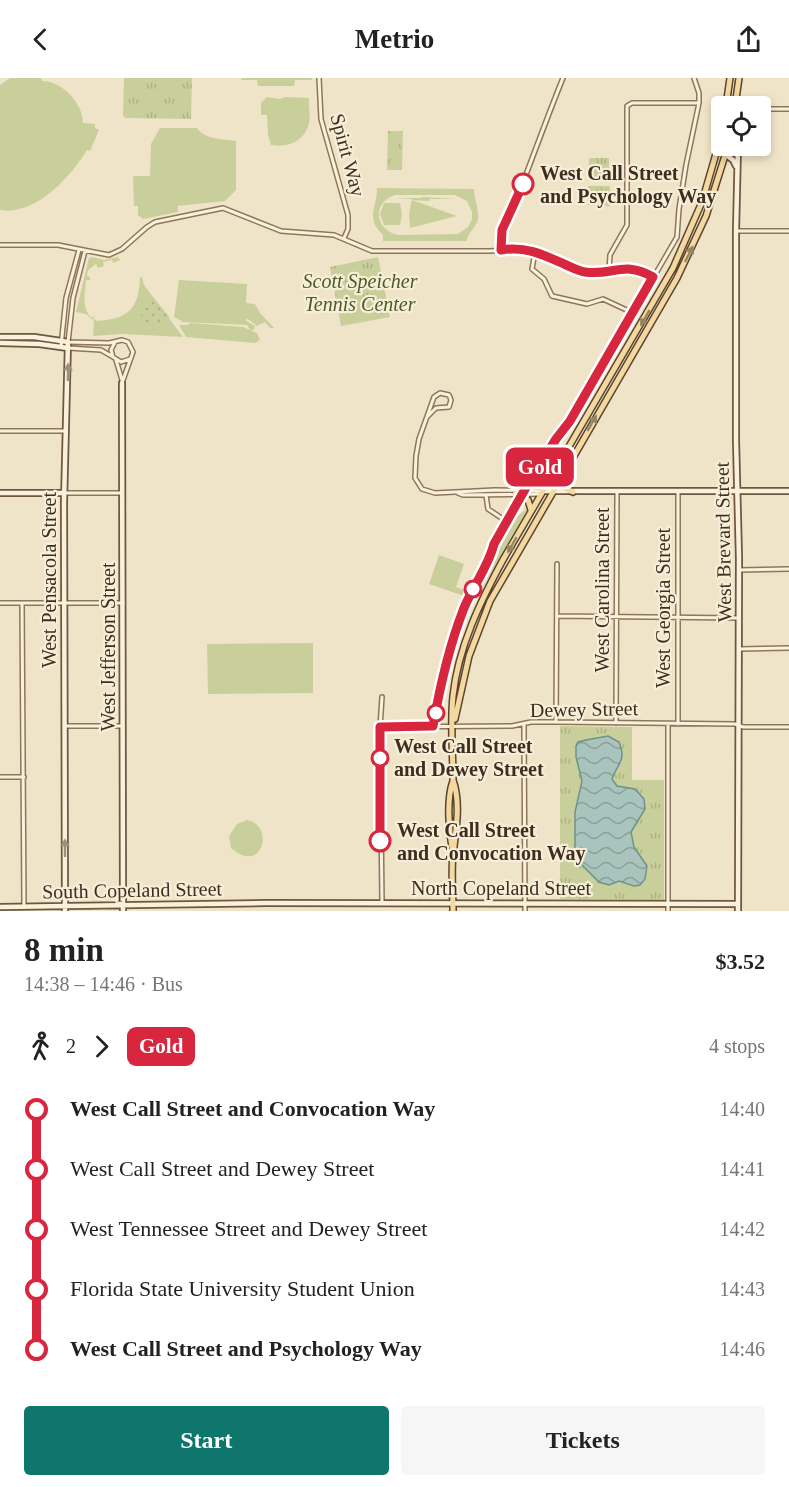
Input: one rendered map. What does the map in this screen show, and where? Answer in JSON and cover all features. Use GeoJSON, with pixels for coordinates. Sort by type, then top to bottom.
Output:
{"type":"FeatureCollection","features":[{"type":"Feature","properties":{"kind":"main road"},"geometry":{"type":"LineString","coordinates":[[727,96],[730,78]]}},
{"type":"Feature","properties":{"kind":"main road"},"geometry":{"type":"LineString","coordinates":[[736,96],[739,78]]}},
{"type":"Feature","properties":{"kind":"main road"},"geometry":{"type":"LineString","coordinates":[[453,911],[453,855],[456,839],[456,789],[453,780],[454,691],[468,636],[488,590],[530,513],[673,268],[702,202],[716,156]]}},
{"type":"Feature","properties":{"kind":"main road"},"geometry":{"type":"LineString","coordinates":[[453,727],[469,656],[481,620],[685,262],[706,216],[726,156]]}},
{"type":"Feature","properties":{"kind":"main road"},"geometry":{"type":"LineString","coordinates":[[528,487],[541,484],[557,468]]}},
{"type":"Feature","properties":{"kind":"main road"},"geometry":{"type":"LineString","coordinates":[[563,474],[561,484],[566,490],[573,492]]}},
{"type":"Feature","properties":{"kind":"main road"},"geometry":{"type":"LineString","coordinates":[[514,494],[529,501],[530,513]]}},
{"type":"Feature","properties":{"kind":"street","name":"Spirit Way"},"geometry":{"type":"LineString","coordinates":[[319,78],[321,118],[348,215],[348,229],[344,238]]}},
{"type":"Feature","properties":{"kind":"street"},"geometry":{"type":"LineString","coordinates":[[501,250],[502,230],[520,191],[563,78]]}},
{"type":"Feature","properties":{"kind":"street"},"geometry":{"type":"LineString","coordinates":[[528,487],[556,439],[568,424],[678,235],[679,209],[686,165],[699,103],[699,93],[694,78]]}},
{"type":"Feature","properties":{"kind":"street"},"geometry":{"type":"LineString","coordinates":[[609,270],[610,255],[627,225],[628,105],[635,103],[699,103]]}},
{"type":"Feature","properties":{"kind":"street"},"geometry":{"type":"LineString","coordinates":[[771,109],[789,109]]}},
{"type":"Feature","properties":{"kind":"street"},"geometry":{"type":"LineString","coordinates":[[727,156],[735,163],[737,172]]}},
{"type":"Feature","properties":{"kind":"street","name":"West Brevard Street"},"geometry":{"type":"LineString","coordinates":[[738,156],[738,911]]}},
{"type":"Feature","properties":{"kind":"street"},"geometry":{"type":"LineString","coordinates":[[0,245],[58,245],[104,255],[114,254],[155,222],[223,208],[281,231],[331,234],[362,248],[376,251],[518,248],[536,251],[582,271],[634,268],[653,277]]}},
{"type":"Feature","properties":{"kind":"street"},"geometry":{"type":"LineString","coordinates":[[736,231],[789,231]]}},
{"type":"Feature","properties":{"kind":"street"},"geometry":{"type":"LineString","coordinates":[[61,343],[66,298],[79,250]]}},
{"type":"Feature","properties":{"kind":"street","name":"West Pensacola Street"},"geometry":{"type":"LineString","coordinates":[[65,909],[64,494],[68,345],[72,303],[85,251]]}},
{"type":"Feature","properties":{"kind":"street"},"geometry":{"type":"LineString","coordinates":[[536,251],[531,268],[544,279],[549,293],[553,296],[587,304],[603,299],[633,313]]}},
{"type":"Feature","properties":{"kind":"street"},"geometry":{"type":"LineString","coordinates":[[0,337],[61,343],[68,345],[101,350],[124,362],[131,357],[133,349],[130,343],[123,340],[68,345]]}},
{"type":"Feature","properties":{"kind":"street"},"geometry":{"type":"LineString","coordinates":[[114,358],[111,348],[116,342]]}},
{"type":"Feature","properties":{"kind":"street"},"geometry":{"type":"LineString","coordinates":[[0,344],[61,343]]}},
{"type":"Feature","properties":{"kind":"street","name":"West Jefferson Street"},"geometry":{"type":"LineString","coordinates":[[122,383],[131,357]]}},
{"type":"Feature","properties":{"kind":"street","name":"West Jefferson Street"},"geometry":{"type":"LineString","coordinates":[[114,358],[122,383],[123,908]]}},
{"type":"Feature","properties":{"kind":"street"},"geometry":{"type":"LineString","coordinates":[[428,416],[436,408],[449,406],[451,399],[449,395],[441,393],[435,396],[428,416],[417,448],[416,481],[421,488],[429,492],[458,493],[528,487],[543,493]]}},
{"type":"Feature","properties":{"kind":"street"},"geometry":{"type":"LineString","coordinates":[[0,431],[66,431]]}},
{"type":"Feature","properties":{"kind":"street"},"geometry":{"type":"LineString","coordinates":[[458,493],[486,495],[552,492],[789,491]]}},
{"type":"Feature","properties":{"kind":"street","name":"West Carolina Street"},"geometry":{"type":"LineString","coordinates":[[616,723],[617,492]]}},
{"type":"Feature","properties":{"kind":"street","name":"West Georgia Street"},"geometry":{"type":"LineString","coordinates":[[678,492],[678,723]]}},
{"type":"Feature","properties":{"kind":"street"},"geometry":{"type":"LineString","coordinates":[[0,493],[122,493]]}},
{"type":"Feature","properties":{"kind":"street"},"geometry":{"type":"LineString","coordinates":[[486,495],[488,509],[507,522]]}},
{"type":"Feature","properties":{"kind":"street"},"geometry":{"type":"LineString","coordinates":[[433,726],[446,663],[456,631],[468,600],[518,502]]}},
{"type":"Feature","properties":{"kind":"street"},"geometry":{"type":"LineString","coordinates":[[556,722],[557,564]]}},
{"type":"Feature","properties":{"kind":"street"},"geometry":{"type":"LineString","coordinates":[[739,570],[789,569]]}},
{"type":"Feature","properties":{"kind":"street"},"geometry":{"type":"LineString","coordinates":[[0,603],[123,603]]}},
{"type":"Feature","properties":{"kind":"street"},"geometry":{"type":"LineString","coordinates":[[22,603],[24,907]]}},
{"type":"Feature","properties":{"kind":"street"},"geometry":{"type":"LineString","coordinates":[[557,616],[739,618]]}},
{"type":"Feature","properties":{"kind":"street"},"geometry":{"type":"LineString","coordinates":[[739,649],[789,648]]}},
{"type":"Feature","properties":{"kind":"street"},"geometry":{"type":"LineString","coordinates":[[382,697],[380,727],[382,911]]}},
{"type":"Feature","properties":{"kind":"street","name":"Dewey Street"},"geometry":{"type":"LineString","coordinates":[[380,727],[453,727],[531,722],[678,723],[789,727]]}},
{"type":"Feature","properties":{"kind":"street"},"geometry":{"type":"LineString","coordinates":[[668,723],[668,911]]}},
{"type":"Feature","properties":{"kind":"street"},"geometry":{"type":"LineString","coordinates":[[524,724],[525,911]]}},
{"type":"Feature","properties":{"kind":"street"},"geometry":{"type":"LineString","coordinates":[[64,726],[123,726]]}},
{"type":"Feature","properties":{"kind":"street"},"geometry":{"type":"LineString","coordinates":[[0,777],[24,777]]}},
{"type":"Feature","properties":{"kind":"street"},"geometry":{"type":"LineString","coordinates":[[195,903],[195,911]]}},
{"type":"Feature","properties":{"kind":"street","name":"South Copeland Street"},"geometry":{"type":"LineString","coordinates":[[0,907],[65,909],[195,903],[265,903]]}},
{"type":"Feature","properties":{"kind":"street"},"geometry":{"type":"LineString","coordinates":[[259,903],[259,911]]}},
{"type":"Feature","properties":{"kind":"street"},"geometry":{"type":"LineString","coordinates":[[265,903],[265,911]]}},
{"type":"Feature","properties":{"kind":"street","name":"North Copeland Street"},"geometry":{"type":"LineString","coordinates":[[265,903],[525,903],[598,906],[738,904]]}},
{"type":"Feature","properties":{"kind":"green space"},"geometry":{"type":"Polygon","coordinates":[[[10,78],[41,78],[42,81],[64,89],[79,108],[83,123],[95,124],[95,128],[99,130],[90,151],[87,150],[71,172],[50,193],[26,207],[0,210],[0,85],[10,78]]]}},
{"type":"Feature","properties":{"kind":"green space"},"geometry":{"type":"Polygon","coordinates":[[[124,78],[192,78],[191,119],[125,118],[123,115],[124,78]]]}},
{"type":"Feature","properties":{"kind":"green space"},"geometry":{"type":"Polygon","coordinates":[[[242,78],[312,78],[312,80],[295,80],[294,86],[258,86],[257,80],[241,80],[242,78]]]}},
{"type":"Feature","properties":{"kind":"green space"},"geometry":{"type":"Polygon","coordinates":[[[267,97],[309,98],[309,123],[300,139],[289,144],[271,145],[267,115],[261,115],[261,103],[267,97]]]}},
{"type":"Feature","properties":{"kind":"green space"},"geometry":{"type":"Polygon","coordinates":[[[160,128],[197,128],[210,137],[236,141],[236,190],[225,201],[178,206],[178,212],[143,219],[138,215],[138,206],[134,206],[133,176],[150,176],[151,144],[160,128]]]}},
{"type":"Feature","properties":{"kind":"green space"},"geometry":{"type":"Polygon","coordinates":[[[388,131],[403,131],[402,170],[387,170],[388,131]]]}},
{"type":"Feature","properties":{"kind":"green space"},"geometry":{"type":"Polygon","coordinates":[[[589,158],[609,158],[609,177],[589,177],[589,158]]]}},
{"type":"Feature","properties":{"kind":"green space"},"geometry":{"type":"Polygon","coordinates":[[[588,186],[610,186],[610,206],[588,205],[588,186]]]}},
{"type":"Feature","properties":{"kind":"green space"},"geometry":{"type":"Polygon","coordinates":[[[377,188],[474,189],[478,219],[467,241],[383,241],[383,235],[373,218],[377,188]],[[395,195],[387,199],[379,210],[381,223],[391,232],[399,235],[458,234],[468,227],[472,219],[472,212],[467,201],[455,195],[395,195]]]}},
{"type":"Feature","properties":{"kind":"green space"},"geometry":{"type":"Polygon","coordinates":[[[395,198],[457,199],[412,200],[457,216],[410,228],[409,214],[412,199],[395,198]]]}},
{"type":"Feature","properties":{"kind":"green space"},"geometry":{"type":"Polygon","coordinates":[[[384,203],[400,203],[402,214],[400,225],[384,225],[380,214],[384,203]]]}},
{"type":"Feature","properties":{"kind":"green space"},"geometry":{"type":"Polygon","coordinates":[[[118,257],[120,260],[113,263],[112,260],[103,262],[104,266],[98,268],[96,264],[88,270],[87,276],[90,280],[86,280],[84,300],[86,310],[92,318],[95,315],[93,320],[86,314],[76,312],[89,258],[104,260],[118,257]]]}},
{"type":"Feature","properties":{"kind":"green space","name":"Scott Speicher Tennis Center"},"geometry":{"type":"Polygon","coordinates":[[[378,257],[390,317],[341,326],[330,267],[378,257]]]}},
{"type":"Feature","properties":{"kind":"green space"},"geometry":{"type":"Polygon","coordinates":[[[140,277],[183,337],[122,334],[93,336],[94,319],[97,321],[117,318],[130,310],[137,297],[140,277]]]}},
{"type":"Feature","properties":{"kind":"green space"},"geometry":{"type":"Polygon","coordinates":[[[179,280],[247,284],[246,303],[255,304],[274,328],[270,328],[265,322],[257,326],[248,319],[245,320],[255,326],[254,330],[250,330],[247,325],[183,322],[174,317],[179,280]]]}},
{"type":"Feature","properties":{"kind":"green space"},"geometry":{"type":"Polygon","coordinates":[[[154,298],[170,318],[163,324],[144,326],[140,321],[143,309],[154,298]]]}},
{"type":"Feature","properties":{"kind":"green space"},"geometry":{"type":"Polygon","coordinates":[[[191,323],[243,327],[257,333],[260,340],[255,343],[186,337],[179,325],[191,323]]]}},
{"type":"Feature","properties":{"kind":"green space"},"geometry":{"type":"Polygon","coordinates":[[[528,508],[483,587],[479,585],[493,561],[498,544],[511,518],[514,519],[528,508]]]}},
{"type":"Feature","properties":{"kind":"green space"},"geometry":{"type":"Polygon","coordinates":[[[439,555],[464,564],[456,587],[466,591],[464,596],[429,584],[439,555]]]}},
{"type":"Feature","properties":{"kind":"green space"},"geometry":{"type":"Polygon","coordinates":[[[313,643],[313,693],[208,694],[207,644],[313,643]]]}},
{"type":"Feature","properties":{"kind":"green space"},"geometry":{"type":"Polygon","coordinates":[[[560,726],[632,727],[632,780],[664,780],[664,900],[560,899],[560,726]]]}},
{"type":"Feature","properties":{"kind":"green space"},"geometry":{"type":"Polygon","coordinates":[[[247,820],[256,824],[263,838],[258,853],[251,856],[242,855],[231,848],[229,836],[237,824],[247,820]]]}},
{"type":"Feature","properties":{"kind":"water"},"geometry":{"type":"Polygon","coordinates":[[[608,736],[619,742],[622,754],[612,779],[617,786],[635,789],[644,799],[645,809],[631,832],[634,847],[647,866],[645,879],[640,885],[634,886],[619,881],[609,885],[599,882],[580,863],[575,849],[575,812],[582,781],[576,757],[576,746],[578,742],[608,736]]]}},
{"type":"Feature","properties":{"kind":"bus line","name":"Gold"},"geometry":{"type":"LineString","coordinates":[[380,841],[380,727],[433,726],[446,663],[456,631],[494,544],[528,484],[570,421],[653,277],[641,270],[631,268],[585,272],[533,250],[518,248],[501,250],[502,230],[523,184]]}},
{"type":"Feature","properties":{"kind":"place","name":"West Call Street and Psychology Way"},"geometry":{"type":"Point","coordinates":[523,184]}},
{"type":"Feature","properties":{"kind":"place","name":"West Call Street and Dewey Street"},"geometry":{"type":"Point","coordinates":[380,758]}},
{"type":"Feature","properties":{"kind":"place","name":"West Call Street and Convocation Way"},"geometry":{"type":"Point","coordinates":[380,841]}}]}
